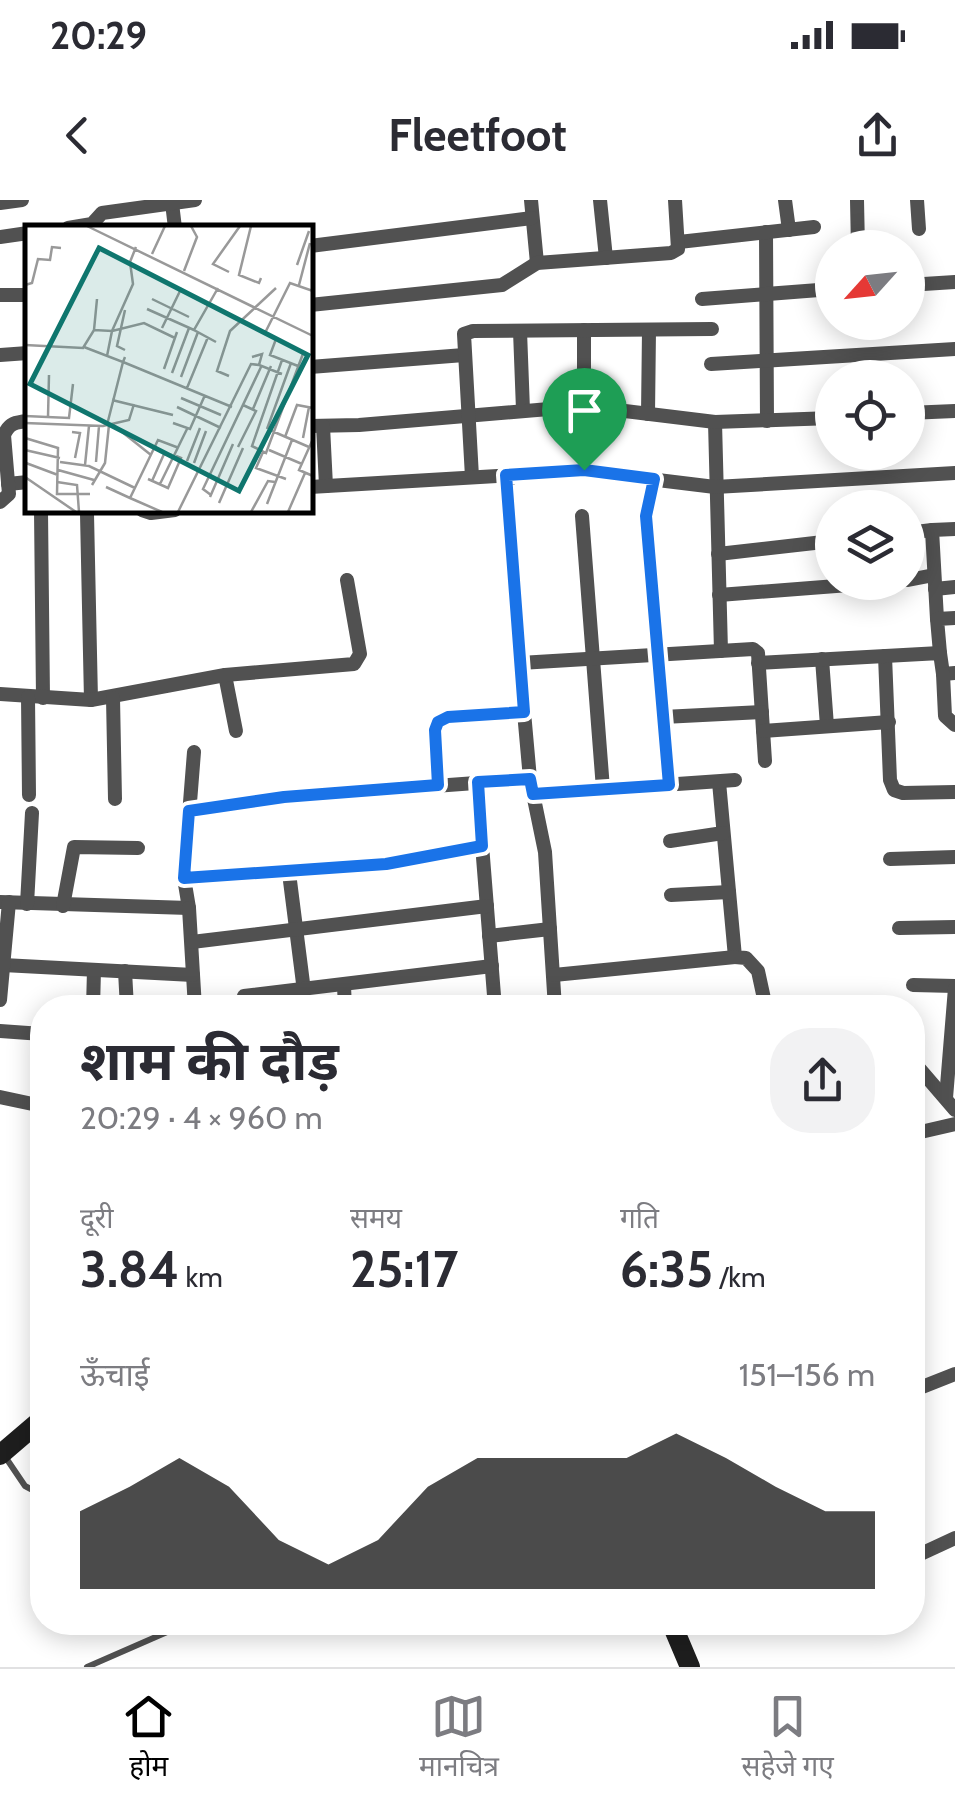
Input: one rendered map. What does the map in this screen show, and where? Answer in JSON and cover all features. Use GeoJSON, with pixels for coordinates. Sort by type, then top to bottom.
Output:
{"type":"FeatureCollection","features":[{"type":"Feature","properties":{"kind":"street"},"geometry":{"type":"LineString","coordinates":[[0,203],[22,200]]}},
{"type":"Feature","properties":{"kind":"street"},"geometry":{"type":"LineString","coordinates":[[96,216],[195,200]]}},
{"type":"Feature","properties":{"kind":"street"},"geometry":{"type":"LineString","coordinates":[[531,200],[537,263]]}},
{"type":"Feature","properties":{"kind":"street"},"geometry":{"type":"LineString","coordinates":[[600,200],[606,258]]}},
{"type":"Feature","properties":{"kind":"street"},"geometry":{"type":"LineString","coordinates":[[312,305],[502,285],[537,263],[671,253],[678,249],[679,242],[675,200]]}},
{"type":"Feature","properties":{"kind":"street"},"geometry":{"type":"LineString","coordinates":[[785,200],[789,230]]}},
{"type":"Feature","properties":{"kind":"street"},"geometry":{"type":"LineString","coordinates":[[857,200],[858,230]]}},
{"type":"Feature","properties":{"kind":"street"},"geometry":{"type":"LineString","coordinates":[[916,200],[919,229]]}},
{"type":"Feature","properties":{"kind":"street"},"geometry":{"type":"LineString","coordinates":[[172,203],[175,225]]}},
{"type":"Feature","properties":{"kind":"street"},"geometry":{"type":"LineString","coordinates":[[312,246],[532,218]]}},
{"type":"Feature","properties":{"kind":"street"},"geometry":{"type":"LineString","coordinates":[[679,242],[814,227]]}},
{"type":"Feature","properties":{"kind":"street"},"geometry":{"type":"LineString","coordinates":[[766,232],[767,421]]}},
{"type":"Feature","properties":{"kind":"street"},"geometry":{"type":"LineString","coordinates":[[0,237],[25,233]]}},
{"type":"Feature","properties":{"kind":"street"},"geometry":{"type":"LineString","coordinates":[[925,284],[955,282]]}},
{"type":"Feature","properties":{"kind":"street"},"geometry":{"type":"LineString","coordinates":[[702,299],[815,290]]}},
{"type":"Feature","properties":{"kind":"street"},"geometry":{"type":"LineString","coordinates":[[0,296],[25,295]]}},
{"type":"Feature","properties":{"kind":"street"},"geometry":{"type":"LineString","coordinates":[[472,477],[464,334],[712,329]]}},
{"type":"Feature","properties":{"kind":"street"},"geometry":{"type":"LineString","coordinates":[[584,330],[584,406]]}},
{"type":"Feature","properties":{"kind":"street"},"geometry":{"type":"LineString","coordinates":[[648,414],[649,330]]}},
{"type":"Feature","properties":{"kind":"street"},"geometry":{"type":"LineString","coordinates":[[520,331],[524,410]]}},
{"type":"Feature","properties":{"kind":"street"},"geometry":{"type":"LineString","coordinates":[[711,364],[955,348]]}},
{"type":"Feature","properties":{"kind":"street"},"geometry":{"type":"LineString","coordinates":[[0,355],[25,353]]}},
{"type":"Feature","properties":{"kind":"street"},"geometry":{"type":"LineString","coordinates":[[312,366],[464,355]]}},
{"type":"Feature","properties":{"kind":"street"},"geometry":{"type":"LineString","coordinates":[[815,419],[715,422],[584,406],[316,426],[318,487],[584,470],[715,486],[955,472]]}},
{"type":"Feature","properties":{"kind":"street"},"geometry":{"type":"LineString","coordinates":[[925,412],[955,410]]}},
{"type":"Feature","properties":{"kind":"street"},"geometry":{"type":"LineString","coordinates":[[0,502],[9,494],[4,435],[7,427],[25,422]]}},
{"type":"Feature","properties":{"kind":"street"},"geometry":{"type":"LineString","coordinates":[[715,422],[721,651]]}},
{"type":"Feature","properties":{"kind":"street"},"geometry":{"type":"LineString","coordinates":[[506,475],[524,712],[544,852],[555,995]]}},
{"type":"Feature","properties":{"kind":"street"},"geometry":{"type":"LineString","coordinates":[[654,479],[646,516],[669,785]]}},
{"type":"Feature","properties":{"kind":"street"},"geometry":{"type":"LineString","coordinates":[[8,484],[25,482]]}},
{"type":"Feature","properties":{"kind":"street"},"geometry":{"type":"LineString","coordinates":[[30,795],[41,512]]}},
{"type":"Feature","properties":{"kind":"street"},"geometry":{"type":"LineString","coordinates":[[87,514],[91,700]]}},
{"type":"Feature","properties":{"kind":"street"},"geometry":{"type":"LineString","coordinates":[[582,516],[603,789]]}},
{"type":"Feature","properties":{"kind":"street"},"geometry":{"type":"LineString","coordinates":[[925,531],[955,528]]}},
{"type":"Feature","properties":{"kind":"street"},"geometry":{"type":"LineString","coordinates":[[932,530],[940,653],[949,674],[945,716],[955,725]]}},
{"type":"Feature","properties":{"kind":"street"},"geometry":{"type":"LineString","coordinates":[[718,554],[815,543]]}},
{"type":"Feature","properties":{"kind":"street"},"geometry":{"type":"LineString","coordinates":[[0,694],[91,700],[225,675],[354,664],[360,654],[346,580]]}},
{"type":"Feature","properties":{"kind":"street"},"geometry":{"type":"LineString","coordinates":[[925,581],[955,587]]}},
{"type":"Feature","properties":{"kind":"street"},"geometry":{"type":"LineString","coordinates":[[719,595],[815,588]]}},
{"type":"Feature","properties":{"kind":"street"},"geometry":{"type":"LineString","coordinates":[[937,619],[955,618]]}},
{"type":"Feature","properties":{"kind":"street"},"geometry":{"type":"LineString","coordinates":[[520,663],[753,649],[758,653],[765,761]]}},
{"type":"Feature","properties":{"kind":"street"},"geometry":{"type":"LineString","coordinates":[[758,663],[940,653]]}},
{"type":"Feature","properties":{"kind":"street"},"geometry":{"type":"LineString","coordinates":[[885,656],[890,780],[894,790],[955,792]]}},
{"type":"Feature","properties":{"kind":"street"},"geometry":{"type":"LineString","coordinates":[[822,659],[828,726]]}},
{"type":"Feature","properties":{"kind":"street"},"geometry":{"type":"LineString","coordinates":[[225,675],[236,730]]}},
{"type":"Feature","properties":{"kind":"street"},"geometry":{"type":"LineString","coordinates":[[113,698],[114,799]]}},
{"type":"Feature","properties":{"kind":"street"},"geometry":{"type":"LineString","coordinates":[[438,785],[438,722],[448,717],[524,712]]}},
{"type":"Feature","properties":{"kind":"street"},"geometry":{"type":"LineString","coordinates":[[663,717],[762,712]]}},
{"type":"Feature","properties":{"kind":"street"},"geometry":{"type":"LineString","coordinates":[[763,730],[889,722]]}},
{"type":"Feature","properties":{"kind":"street"},"geometry":{"type":"LineString","coordinates":[[194,752],[184,878],[194,995]]}},
{"type":"Feature","properties":{"kind":"street"},"geometry":{"type":"LineString","coordinates":[[189,811],[284,797],[478,782],[603,789],[735,780]]}},
{"type":"Feature","properties":{"kind":"street"},"geometry":{"type":"LineString","coordinates":[[478,782],[493,995]]}},
{"type":"Feature","properties":{"kind":"street"},"geometry":{"type":"LineString","coordinates":[[719,782],[735,958]]}},
{"type":"Feature","properties":{"kind":"street"},"geometry":{"type":"LineString","coordinates":[[27,904],[32,813]]}},
{"type":"Feature","properties":{"kind":"street"},"geometry":{"type":"LineString","coordinates":[[670,840],[724,833]]}},
{"type":"Feature","properties":{"kind":"street"},"geometry":{"type":"LineString","coordinates":[[184,878],[386,864],[482,846]]}},
{"type":"Feature","properties":{"kind":"street"},"geometry":{"type":"LineString","coordinates":[[63,906],[74,847],[138,848]]}},
{"type":"Feature","properties":{"kind":"street"},"geometry":{"type":"LineString","coordinates":[[890,859],[955,857]]}},
{"type":"Feature","properties":{"kind":"street"},"geometry":{"type":"LineString","coordinates":[[290,873],[304,990]]}},
{"type":"Feature","properties":{"kind":"street"},"geometry":{"type":"LineString","coordinates":[[671,895],[729,892]]}},
{"type":"Feature","properties":{"kind":"street"},"geometry":{"type":"LineString","coordinates":[[0,1000],[4,902],[189,908]]}},
{"type":"Feature","properties":{"kind":"street"},"geometry":{"type":"LineString","coordinates":[[192,942],[486,906]]}},
{"type":"Feature","properties":{"kind":"street"},"geometry":{"type":"LineString","coordinates":[[899,928],[955,927]]}},
{"type":"Feature","properties":{"kind":"street"},"geometry":{"type":"LineString","coordinates":[[489,936],[550,930]]}},
{"type":"Feature","properties":{"kind":"street"},"geometry":{"type":"LineString","coordinates":[[554,975],[746,958],[758,971],[763,995]]}},
{"type":"Feature","properties":{"kind":"street"},"geometry":{"type":"LineString","coordinates":[[3,966],[193,974]]}},
{"type":"Feature","properties":{"kind":"street"},"geometry":{"type":"LineString","coordinates":[[295,995],[304,990],[492,966]]}},
{"type":"Feature","properties":{"kind":"street"},"geometry":{"type":"LineString","coordinates":[[93,995],[94,970]]}},
{"type":"Feature","properties":{"kind":"street"},"geometry":{"type":"LineString","coordinates":[[125,971],[126,995]]}},
{"type":"Feature","properties":{"kind":"street"},"geometry":{"type":"LineString","coordinates":[[913,985],[955,987],[950,1104]]}},
{"type":"Feature","properties":{"kind":"street"},"geometry":{"type":"LineString","coordinates":[[344,986],[344,995]]}},
{"type":"Feature","properties":{"kind":"street"},"geometry":{"type":"LineString","coordinates":[[0,1032],[30,1033]]}},
{"type":"Feature","properties":{"kind":"street"},"geometry":{"type":"LineString","coordinates":[[925,1076],[950,1104]]}},
{"type":"Feature","properties":{"kind":"street"},"geometry":{"type":"LineString","coordinates":[[0,1096],[30,1103]]}},
{"type":"Feature","properties":{"kind":"street"},"geometry":{"type":"LineString","coordinates":[[925,1131],[955,1124]]}},
{"type":"Feature","properties":{"kind":"street"},"geometry":{"type":"LineString","coordinates":[[925,1387],[955,1374]]}},
{"type":"Feature","properties":{"kind":"street"},"geometry":{"type":"LineString","coordinates":[[2,1454],[30,1430]]}},
{"type":"Feature","properties":{"kind":"street"},"geometry":{"type":"LineString","coordinates":[[925,1552],[955,1538]]}},
{"type":"Feature","properties":{"kind":"street"},"geometry":{"type":"LineString","coordinates":[[676,1635],[690,1667]]}},
{"type":"Feature","properties":{"kind":"lane"},"geometry":{"type":"LineString","coordinates":[[2,1454],[30,1488]]}},
{"type":"Feature","properties":{"kind":"lane"},"geometry":{"type":"LineString","coordinates":[[87,1667],[160,1635]]}},
{"type":"Feature","properties":{"kind":"route"},"geometry":{"type":"LineString","coordinates":[[584,470],[654,479],[646,516],[669,785],[533,794],[530,779],[478,782],[482,846],[386,864],[184,878],[189,811],[284,797],[438,785],[438,722],[448,717],[524,712],[506,475],[584,470]]}}]}
